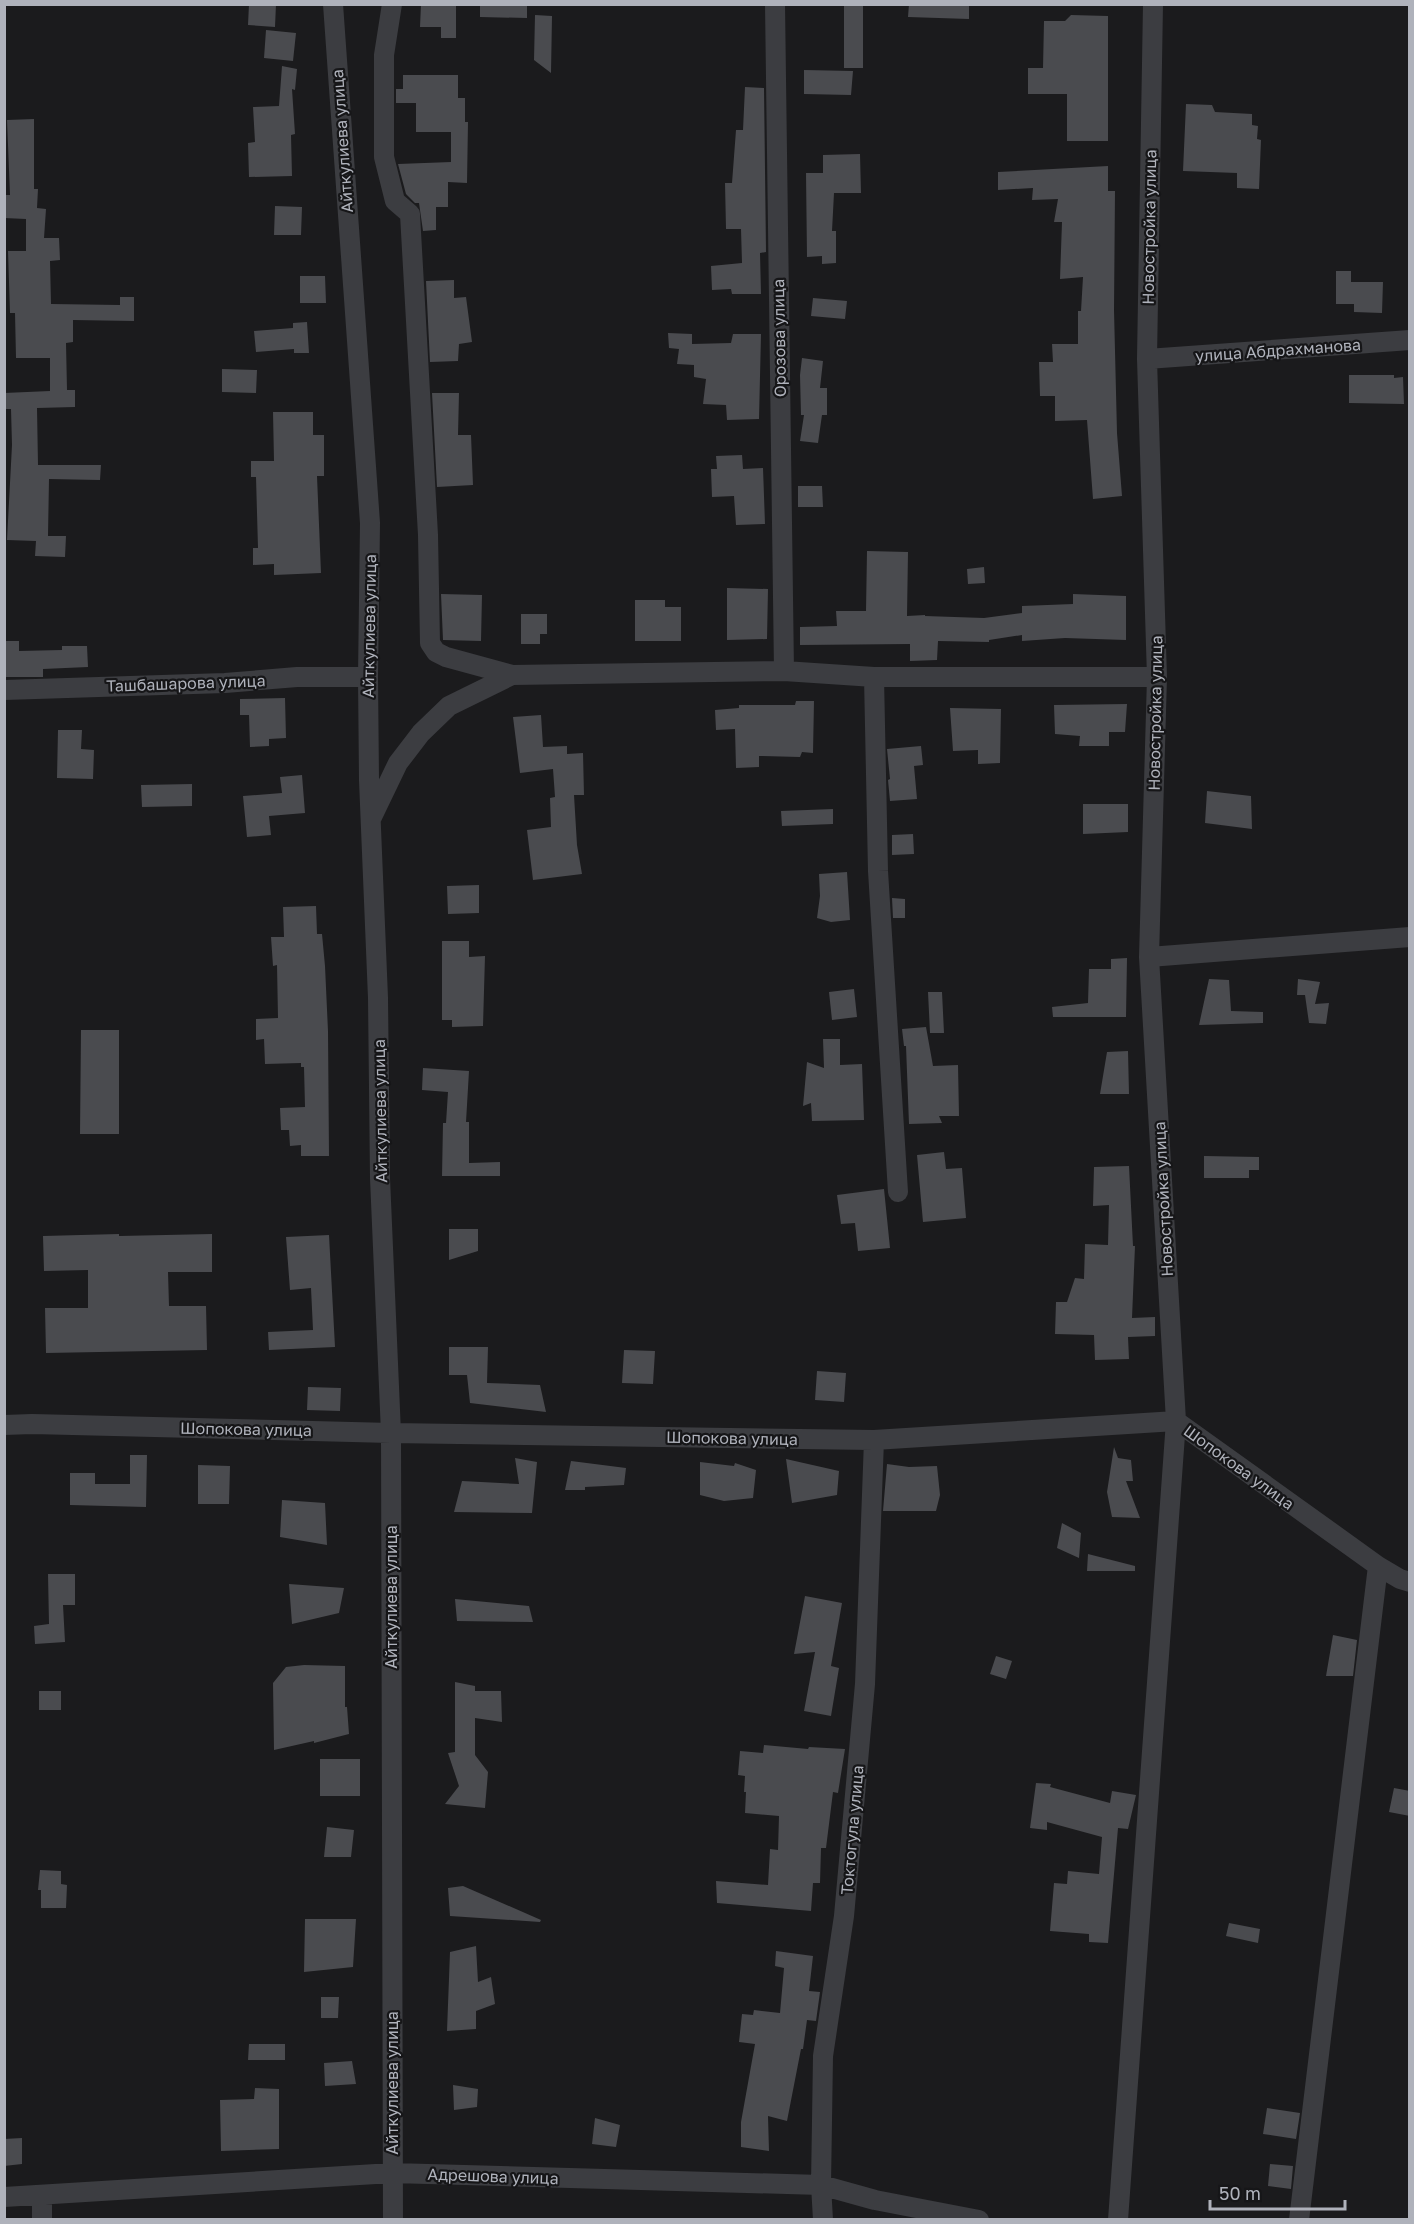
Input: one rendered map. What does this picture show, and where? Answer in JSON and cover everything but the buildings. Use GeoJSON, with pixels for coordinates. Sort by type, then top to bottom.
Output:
{"type":"FeatureCollection","features":[{"type":"Feature","properties":{"kind":"street","name":"Айткулиева улица"},"geometry":{"type":"LineString","coordinates":[[333,4],[370,523],[368,677],[371,819],[378,998],[380,1178],[391,1432],[393,2220]]}},
{"type":"Feature","properties":{"kind":"street"},"geometry":{"type":"LineString","coordinates":[[392,4],[384,55],[384,157],[395,201],[410,214],[428,535],[430,643],[436,652],[446,657],[512,675],[784,670],[874,677],[1157,676]]}},
{"type":"Feature","properties":{"kind":"street","name":"Орозова улица"},"geometry":{"type":"LineString","coordinates":[[775,4],[784,670]]}},
{"type":"Feature","properties":{"kind":"street","name":"Новостройка улица"},"geometry":{"type":"LineString","coordinates":[[1118,2220],[1176,1421],[1149,957],[1157,676],[1147,359],[1153,4]]}},
{"type":"Feature","properties":{"kind":"street","name":"улица Абдрахманова"},"geometry":{"type":"LineString","coordinates":[[1147,359],[1410,340]]}},
{"type":"Feature","properties":{"kind":"street"},"geometry":{"type":"LineString","coordinates":[[371,819],[398,763],[421,733],[449,706],[512,675]]}},
{"type":"Feature","properties":{"kind":"street","name":"Ташбашарова улица"},"geometry":{"type":"LineString","coordinates":[[4,690],[225,682],[297,677],[368,677]]}},
{"type":"Feature","properties":{"kind":"street"},"geometry":{"type":"LineString","coordinates":[[874,677],[878,871],[898,1192]]}},
{"type":"Feature","properties":{"kind":"street"},"geometry":{"type":"LineString","coordinates":[[1149,957],[1410,937]]}},
{"type":"Feature","properties":{"kind":"street","name":"Шопокова улица"},"geometry":{"type":"LineString","coordinates":[[4,1425],[874,1440],[1176,1421],[1378,1566],[1410,1582]]}},
{"type":"Feature","properties":{"kind":"street","name":"Токтогула улица"},"geometry":{"type":"LineString","coordinates":[[823,2220],[821,2185],[823,2056],[844,1916],[865,1684],[874,1440]]}},
{"type":"Feature","properties":{"kind":"street"},"geometry":{"type":"LineString","coordinates":[[1299,2220],[1378,1566]]}},
{"type":"Feature","properties":{"kind":"street","name":"Адрешова улица"},"geometry":{"type":"LineString","coordinates":[[4,2197],[392,2173],[821,2185],[875,2200],[979,2220]]}},
{"type":"Feature","properties":{"kind":"street"},"geometry":{"type":"LineString","coordinates":[[42,2195],[42,2220]]}}]}
